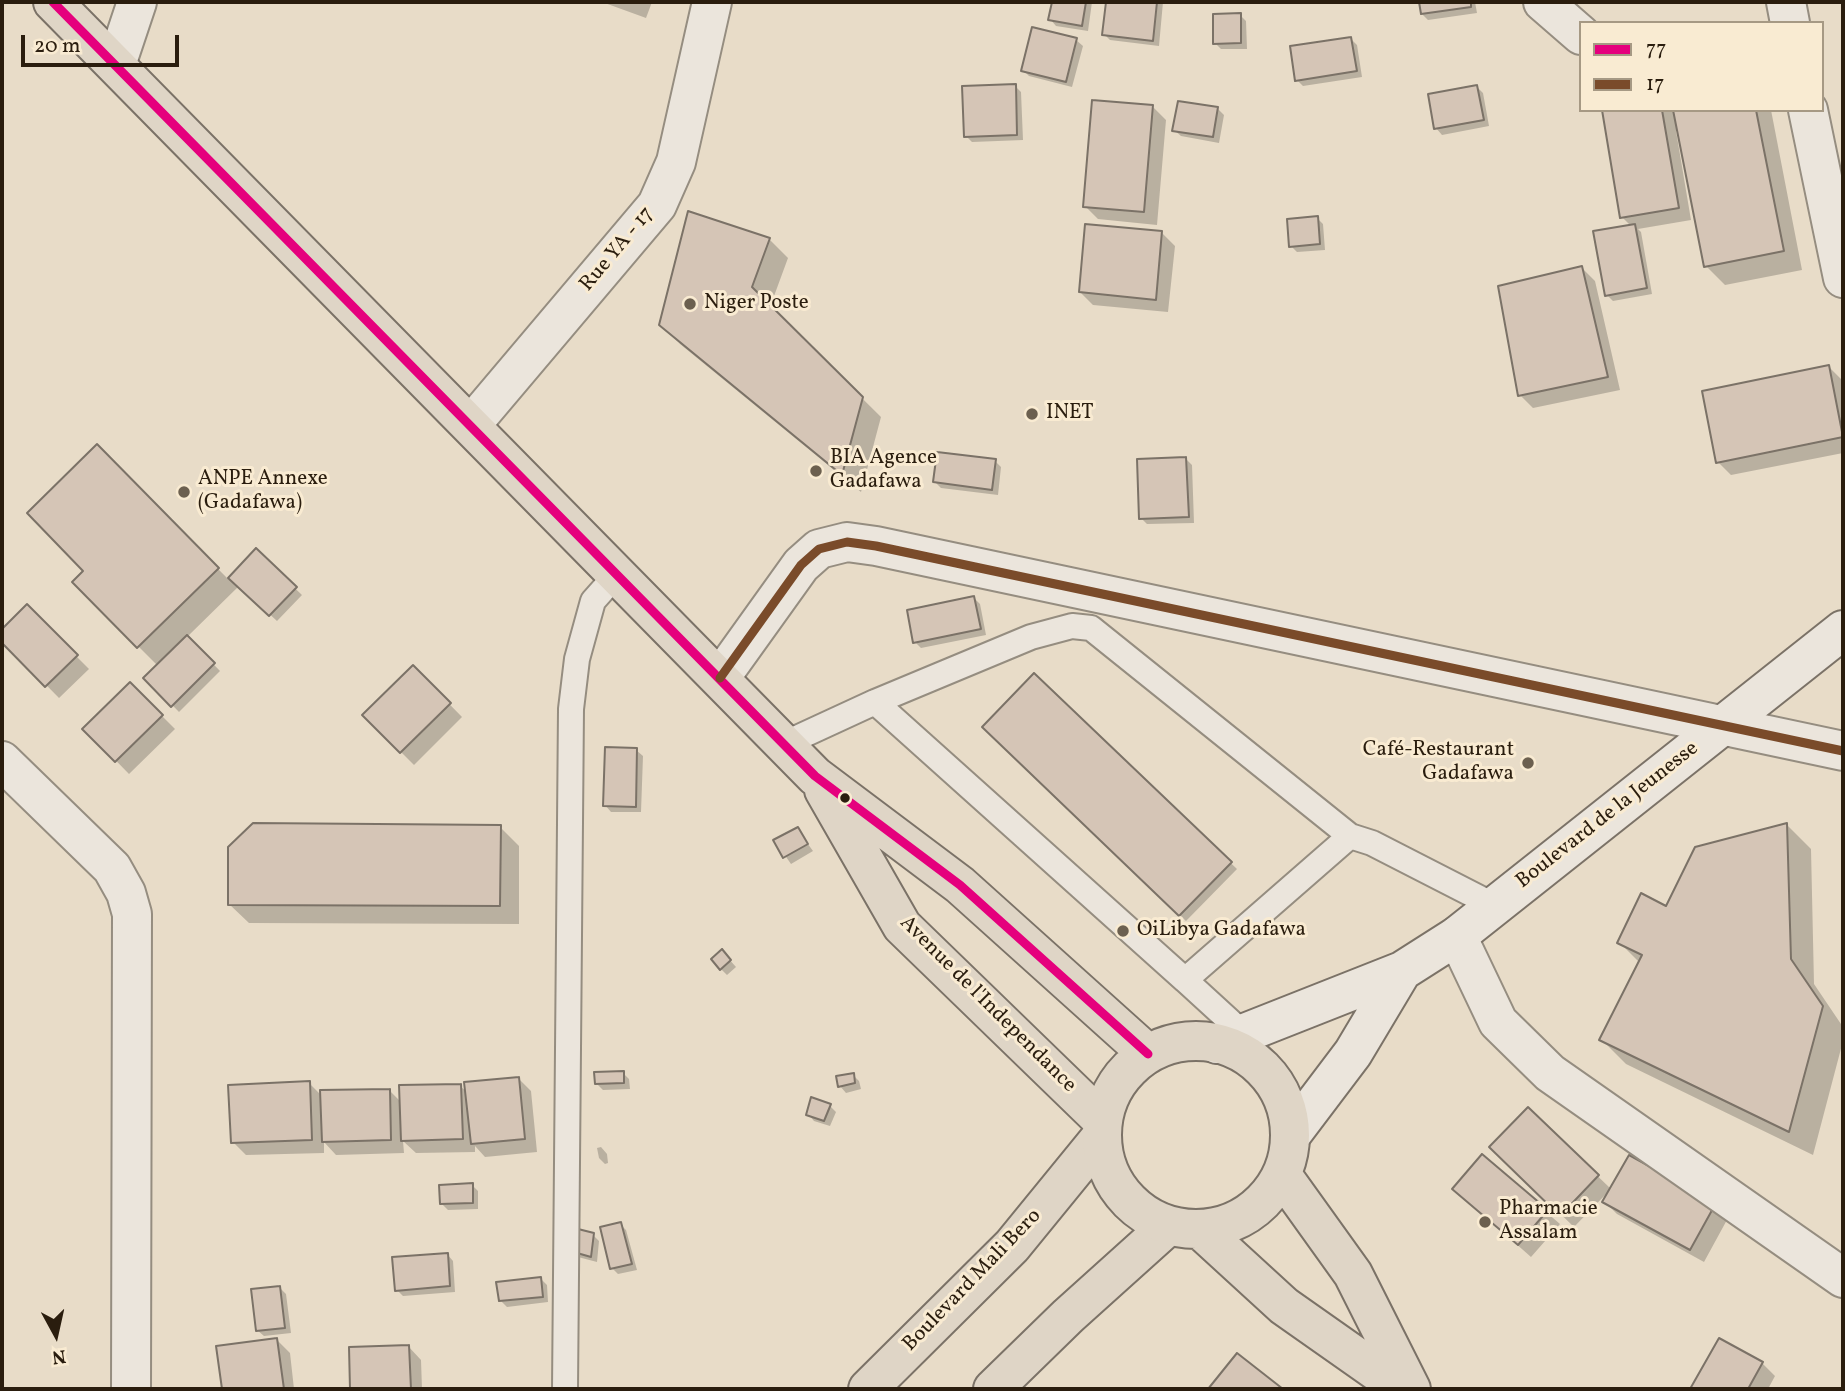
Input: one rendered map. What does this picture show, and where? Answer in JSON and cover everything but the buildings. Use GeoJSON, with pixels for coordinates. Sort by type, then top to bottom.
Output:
{"type":"FeatureCollection","features":[{"type":"Feature","properties":{"kind":"main road","name":"Avenue de l'Independance"},"geometry":{"type":"LineString","coordinates":[[53,2],[816,776],[960,885],[1148,1055]]}},
{"type":"Feature","properties":{"kind":"main road","name":"Avenue de l'Independance"},"geometry":{"type":"LineString","coordinates":[[816,776],[902,926],[1102,1128]]}},
{"type":"Feature","properties":{"kind":"main road"},"geometry":{"type":"LineString","coordinates":[[1231,1039],[1232,1048],[1260,1064],[1270,1075],[1286,1103],[1291,1135],[1288,1159],[1282,1175],[1267,1198],[1232,1223],[1184,1228],[1153,1220],[1126,1199],[1108,1171],[1102,1128],[1107,1104],[1119,1082],[1136,1063],[1148,1055],[1181,1043],[1231,1039]]}},
{"type":"Feature","properties":{"kind":"main road","name":"Boulevard Mali Bero"},"geometry":{"type":"LineString","coordinates":[[868,1389],[1012,1246],[1102,1128]]}},
{"type":"Feature","properties":{"kind":"main road"},"geometry":{"type":"LineString","coordinates":[[1282,1175],[1353,1274],[1411,1389]]}},
{"type":"Feature","properties":{"kind":"main road"},"geometry":{"type":"LineString","coordinates":[[993,1389],[1068,1316],[1184,1228]]}},
{"type":"Feature","properties":{"kind":"main road"},"geometry":{"type":"LineString","coordinates":[[1184,1228],[1284,1307],[1402,1389]]}},
{"type":"Feature","properties":{"kind":"street"},"geometry":{"type":"LineString","coordinates":[[116,65],[137,2]]}},
{"type":"Feature","properties":{"kind":"street","name":"Rue YA - 17"},"geometry":{"type":"LineString","coordinates":[[471,425],[657,205],[676,162],[712,2]]}},
{"type":"Feature","properties":{"kind":"street"},"geometry":{"type":"LineString","coordinates":[[1543,2],[1579,33]]}},
{"type":"Feature","properties":{"kind":"street"},"geometry":{"type":"LineString","coordinates":[[1808,112],[1843,278]]}},
{"type":"Feature","properties":{"kind":"street"},"geometry":{"type":"LineString","coordinates":[[720,678],[801,565],[819,549],[847,542],[1843,751]]}},
{"type":"Feature","properties":{"kind":"street","name":"Boulevard de la Jeunesse"},"geometry":{"type":"LineString","coordinates":[[1231,1039],[1402,971],[1457,936],[1843,630]]}},
{"type":"Feature","properties":{"kind":"street"},"geometry":{"type":"LineString","coordinates":[[2,761],[112,868],[126,893],[132,914],[131,1389]]}},
{"type":"Feature","properties":{"kind":"street"},"geometry":{"type":"LineString","coordinates":[[1457,936],[1498,1022],[1549,1073],[1843,1278]]}},
{"type":"Feature","properties":{"kind":"street"},"geometry":{"type":"LineString","coordinates":[[1291,1135],[1353,1053],[1402,971]]}},
{"type":"Feature","properties":{"kind":"lane"},"geometry":{"type":"LineString","coordinates":[[565,1389],[571,709],[577,659],[593,601],[617,573]]}},
{"type":"Feature","properties":{"kind":"lane"},"geometry":{"type":"LineString","coordinates":[[784,744],[875,702],[1031,637],[1072,626],[1091,628],[1350,836],[1372,843],[1495,906]]}},
{"type":"Feature","properties":{"kind":"lane"},"geometry":{"type":"LineString","coordinates":[[875,702],[1185,980],[1231,1039]]}},
{"type":"Feature","properties":{"kind":"lane"},"geometry":{"type":"LineString","coordinates":[[1185,980],[1350,836]]}},
{"type":"Feature","properties":{"kind":"transit line","name":"77"},"geometry":{"type":"LineString","coordinates":[[53,2],[815,776],[960,885],[1148,1054]]}},
{"type":"Feature","properties":{"kind":"transit line","name":"17"},"geometry":{"type":"LineString","coordinates":[[720,678],[801,565],[819,549],[847,542],[1843,751]]}},
{"type":"Feature","properties":{"kind":"place","name":"Niger Poste"},"geometry":{"type":"Point","coordinates":[690,304]}},
{"type":"Feature","properties":{"kind":"place","name":"INET"},"geometry":{"type":"Point","coordinates":[1032,414]}},
{"type":"Feature","properties":{"kind":"place","name":"BIA Agence Gadafawa"},"geometry":{"type":"Point","coordinates":[816,471]}},
{"type":"Feature","properties":{"kind":"place","name":"ANPE Annexe (Gadafawa)"},"geometry":{"type":"Point","coordinates":[184,492]}},
{"type":"Feature","properties":{"kind":"place","name":"Café-Restaurant Gadafawa"},"geometry":{"type":"Point","coordinates":[1528,763]}},
{"type":"Feature","properties":{"kind":"place","name":"OiLibya Gadafawa"},"geometry":{"type":"Point","coordinates":[1123,931]}},
{"type":"Feature","properties":{"kind":"place","name":"Pharmacie Assalam"},"geometry":{"type":"Point","coordinates":[1485,1222]}}]}
